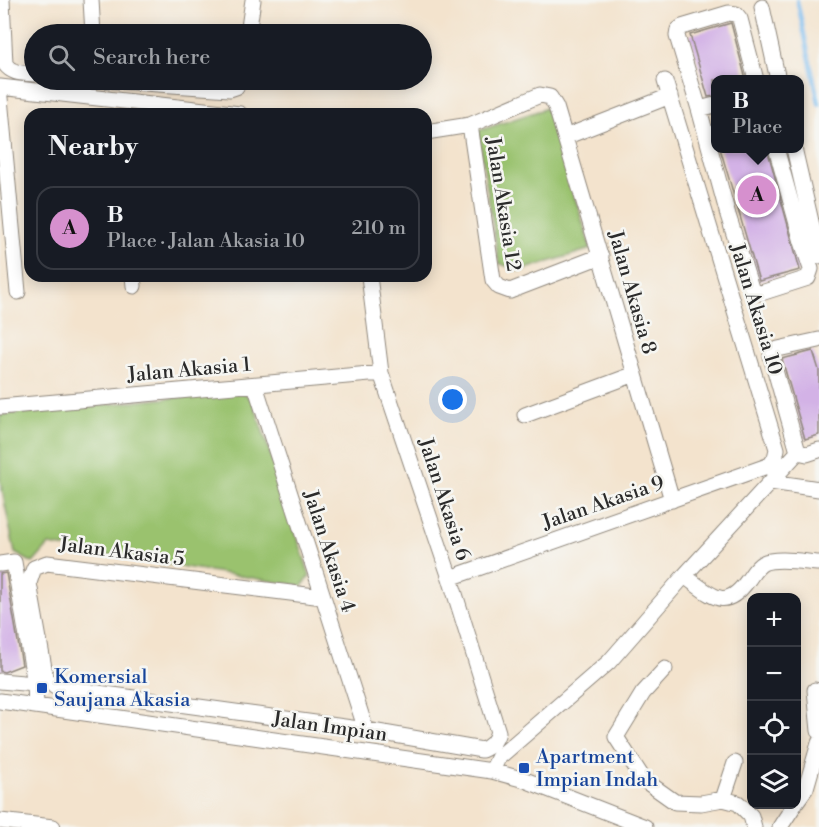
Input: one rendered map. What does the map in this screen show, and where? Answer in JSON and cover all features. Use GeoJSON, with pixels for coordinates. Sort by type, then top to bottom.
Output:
{"type":"FeatureCollection","features":[{"type":"Feature","properties":{"kind":"street"},"geometry":{"type":"LineString","coordinates":[[3,0],[6,64],[9,69],[24,73]]}},
{"type":"Feature","properties":{"kind":"street"},"geometry":{"type":"LineString","coordinates":[[91,0],[92,24]]}},
{"type":"Feature","properties":{"kind":"street"},"geometry":{"type":"LineString","coordinates":[[250,24],[254,0]]}},
{"type":"Feature","properties":{"kind":"street"},"geometry":{"type":"LineString","coordinates":[[762,7],[777,75]]}},
{"type":"Feature","properties":{"kind":"street"},"geometry":{"type":"LineString","coordinates":[[711,153],[677,36],[678,30],[729,13],[736,14],[740,19],[755,75]]}},
{"type":"Feature","properties":{"kind":"street","name":"Jalan Akasia 10"},"geometry":{"type":"LineString","coordinates":[[665,81],[777,448],[775,458],[770,465]]}},
{"type":"Feature","properties":{"kind":"street"},"geometry":{"type":"LineString","coordinates":[[0,87],[130,108]]}},
{"type":"Feature","properties":{"kind":"street","name":"Jalan Akasia 8"},"geometry":{"type":"LineString","coordinates":[[470,125],[540,95],[550,98],[556,106],[672,500]]}},
{"type":"Feature","properties":{"kind":"street"},"geometry":{"type":"LineString","coordinates":[[565,137],[670,96]]}},
{"type":"Feature","properties":{"kind":"street"},"geometry":{"type":"LineString","coordinates":[[0,98],[18,292]]}},
{"type":"Feature","properties":{"kind":"street"},"geometry":{"type":"LineString","coordinates":[[699,109],[711,106]]}},
{"type":"Feature","properties":{"kind":"street"},"geometry":{"type":"LineString","coordinates":[[432,131],[470,125]]}},
{"type":"Feature","properties":{"kind":"street","name":"Jalan Akasia 12"},"geometry":{"type":"LineString","coordinates":[[470,125],[493,280],[499,287],[510,291],[601,256]]}},
{"type":"Feature","properties":{"kind":"street"},"geometry":{"type":"LineString","coordinates":[[711,153],[752,291],[761,293],[808,278],[811,269],[812,247],[795,153]]}},
{"type":"Feature","properties":{"kind":"street"},"geometry":{"type":"LineString","coordinates":[[778,153],[812,247]]}},
{"type":"Feature","properties":{"kind":"street","name":"Jalan Akasia 6"},"geometry":{"type":"LineString","coordinates":[[366,730],[482,750],[495,741],[498,732],[450,578],[381,372],[370,282]]}},
{"type":"Feature","properties":{"kind":"street"},"geometry":{"type":"LineString","coordinates":[[798,452],[771,356],[778,349],[819,341]]}},
{"type":"Feature","properties":{"kind":"street","name":"Jalan Akasia 1"},"geometry":{"type":"LineString","coordinates":[[0,406],[381,372]]}},
{"type":"Feature","properties":{"kind":"street"},"geometry":{"type":"LineString","coordinates":[[525,415],[635,374]]}},
{"type":"Feature","properties":{"kind":"street","name":"Jalan Akasia 4"},"geometry":{"type":"LineString","coordinates":[[255,385],[366,730]]}},
{"type":"Feature","properties":{"kind":"street"},"geometry":{"type":"LineString","coordinates":[[798,452],[807,454],[819,450]]}},
{"type":"Feature","properties":{"kind":"street"},"geometry":{"type":"LineString","coordinates":[[492,771],[498,758],[609,663],[684,576],[798,452]]}},
{"type":"Feature","properties":{"kind":"street","name":"Jalan Akasia 9"},"geometry":{"type":"LineString","coordinates":[[450,578],[770,465]]}},
{"type":"Feature","properties":{"kind":"street"},"geometry":{"type":"LineString","coordinates":[[771,482],[819,489]]}},
{"type":"Feature","properties":{"kind":"street"},"geometry":{"type":"LineString","coordinates":[[684,576],[717,598],[730,598],[738,593],[753,571],[763,563],[775,561],[819,563]]}},
{"type":"Feature","properties":{"kind":"street"},"geometry":{"type":"LineString","coordinates":[[0,564],[14,562],[43,684],[36,705]]}},
{"type":"Feature","properties":{"kind":"street","name":"Jalan Akasia 5"},"geometry":{"type":"LineString","coordinates":[[43,684],[46,679],[29,582],[34,568],[47,563],[323,597]]}},
{"type":"Feature","properties":{"kind":"street"},"geometry":{"type":"LineString","coordinates":[[665,669],[643,693],[616,737],[644,780],[675,802],[701,803],[723,799],[738,803],[751,816],[754,827]]}},
{"type":"Feature","properties":{"kind":"street"},"geometry":{"type":"LineString","coordinates":[[0,681],[43,684],[366,730]]}},
{"type":"Feature","properties":{"kind":"street"},"geometry":{"type":"LineString","coordinates":[[815,690],[819,731]]}},
{"type":"Feature","properties":{"kind":"street","name":"Jalan Impian"},"geometry":{"type":"LineString","coordinates":[[0,701],[492,771],[525,780],[645,827]]}},
{"type":"Feature","properties":{"kind":"street"},"geometry":{"type":"LineString","coordinates":[[801,796],[806,788],[819,743]]}},
{"type":"Feature","properties":{"kind":"street"},"geometry":{"type":"LineString","coordinates":[[723,799],[735,764]]}},
{"type":"Feature","properties":{"kind":"street"},"geometry":{"type":"LineString","coordinates":[[780,827],[792,809]]}},
{"type":"Feature","properties":{"kind":"street"},"geometry":{"type":"LineString","coordinates":[[0,821],[53,827]]}},
{"type":"Feature","properties":{"kind":"green space"},"geometry":{"type":"Polygon","coordinates":[[[547,108],[591,249],[519,271],[499,263],[478,131],[547,108]]]}},
{"type":"Feature","properties":{"kind":"green space"},"geometry":{"type":"Polygon","coordinates":[[[242,391],[253,401],[310,576],[302,586],[49,545],[33,563],[15,553],[0,480],[0,415],[242,391]]]}},
{"type":"Feature","properties":{"kind":"building"},"geometry":{"type":"Polygon","coordinates":[[[731,23],[745,75],[711,75],[711,97],[708,97],[690,35],[731,23]]]}},
{"type":"Feature","properties":{"kind":"building"},"geometry":{"type":"Polygon","coordinates":[[[721,153],[768,153],[800,270],[759,281],[721,153]]]}},
{"type":"Feature","properties":{"kind":"building"},"geometry":{"type":"Polygon","coordinates":[[[813,351],[819,370],[819,435],[805,439],[782,359],[813,351]]]}},
{"type":"Feature","properties":{"kind":"building"},"geometry":{"type":"Polygon","coordinates":[[[6,573],[22,665],[4,672],[0,671],[0,574],[6,573]]]}},
{"type":"Feature","properties":{"kind":"waterway"},"geometry":{"type":"LineString","coordinates":[[797,0],[819,104]]}},
{"type":"Feature","properties":{"kind":"place","name":"B"},"geometry":{"type":"Point","coordinates":[757,195]}},
{"type":"Feature","properties":{"kind":"place","name":"Komersial Saujana Akasia"},"geometry":{"type":"Point","coordinates":[42,688]}},
{"type":"Feature","properties":{"kind":"place","name":"Apartment Impian Indah"},"geometry":{"type":"Point","coordinates":[524,768]}}]}
